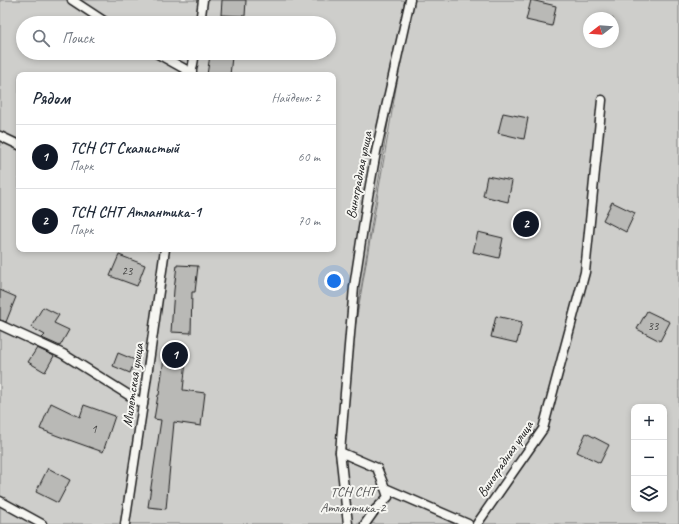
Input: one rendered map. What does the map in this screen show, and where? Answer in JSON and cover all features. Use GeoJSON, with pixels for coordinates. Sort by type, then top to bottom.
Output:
{"type":"FeatureCollection","features":[{"type":"Feature","properties":{"kind":"lane"},"geometry":{"type":"LineString","coordinates":[[72,0],[96,16]]}},
{"type":"Feature","properties":{"kind":"lane"},"geometry":{"type":"LineString","coordinates":[[201,16],[203,0]]}},
{"type":"Feature","properties":{"kind":"lane","name":"Виноградная улица"},"geometry":{"type":"LineString","coordinates":[[348,524],[340,452],[354,287],[376,152],[410,0]]}},
{"type":"Feature","properties":{"kind":"lane"},"geometry":{"type":"LineString","coordinates":[[168,60],[189,72]]}},
{"type":"Feature","properties":{"kind":"lane"},"geometry":{"type":"LineString","coordinates":[[192,72],[194,60]]}},
{"type":"Feature","properties":{"kind":"lane","name":"Виноградная улица"},"geometry":{"type":"LineString","coordinates":[[477,524],[543,429],[584,272],[602,100]]}},
{"type":"Feature","properties":{"kind":"lane"},"geometry":{"type":"LineString","coordinates":[[0,136],[16,144]]}},
{"type":"Feature","properties":{"kind":"lane","name":"Милетская улица"},"geometry":{"type":"LineString","coordinates":[[125,524],[165,252]]}},
{"type":"Feature","properties":{"kind":"lane"},"geometry":{"type":"LineString","coordinates":[[0,325],[63,354],[143,404]]}},
{"type":"Feature","properties":{"kind":"lane"},"geometry":{"type":"LineString","coordinates":[[340,452],[377,468],[385,488],[388,497],[375,510],[365,524]]}},
{"type":"Feature","properties":{"kind":"lane"},"geometry":{"type":"LineString","coordinates":[[385,488],[468,524]]}},
{"type":"Feature","properties":{"kind":"lane"},"geometry":{"type":"LineString","coordinates":[[0,501],[42,524]]}},
{"type":"Feature","properties":{"kind":"green space","name":"ТСН СНТ Атлантика-2"},"geometry":{"type":"Polygon","coordinates":[[[0,0],[408,0],[349,363],[411,0],[679,0],[679,524],[468,524],[393,492],[454,524],[0,524],[0,0]]]}},
{"type":"Feature","properties":{"kind":"building"},"geometry":{"type":"Polygon","coordinates":[[[222,0],[246,0],[245,16],[221,15],[222,0]]]}},
{"type":"Feature","properties":{"kind":"building"},"geometry":{"type":"Polygon","coordinates":[[[531,0],[556,6],[552,26],[526,20],[531,0]]]}},
{"type":"Feature","properties":{"kind":"building"},"geometry":{"type":"Polygon","coordinates":[[[209,60],[232,60],[230,72],[207,72],[209,60]]]}},
{"type":"Feature","properties":{"kind":"building"},"geometry":{"type":"Polygon","coordinates":[[[503,113],[528,118],[524,139],[498,133],[503,113]]]}},
{"type":"Feature","properties":{"kind":"building"},"geometry":{"type":"Polygon","coordinates":[[[487,176],[512,181],[508,202],[483,196],[487,176]]]}},
{"type":"Feature","properties":{"kind":"building"},"geometry":{"type":"Polygon","coordinates":[[[612,202],[635,213],[626,232],[603,220],[612,202]]]}},
{"type":"Feature","properties":{"kind":"building"},"geometry":{"type":"Polygon","coordinates":[[[478,232],[503,238],[499,258],[473,252],[478,232]]]}},
{"type":"Feature","properties":{"kind":"building"},"geometry":{"type":"Polygon","coordinates":[[[119,255],[145,265],[137,286],[110,276],[119,255]]]}},
{"type":"Feature","properties":{"kind":"building"},"geometry":{"type":"Polygon","coordinates":[[[177,265],[198,266],[195,292],[192,292],[191,333],[171,332],[177,265]]]}},
{"type":"Feature","properties":{"kind":"building"},"geometry":{"type":"Polygon","coordinates":[[[0,290],[16,297],[6,322],[0,320],[0,290]]]}},
{"type":"Feature","properties":{"kind":"building"},"geometry":{"type":"Polygon","coordinates":[[[43,307],[59,315],[54,323],[69,330],[60,346],[42,338],[45,335],[31,327],[43,307]]]}},
{"type":"Feature","properties":{"kind":"building"},"geometry":{"type":"Polygon","coordinates":[[[647,311],[670,322],[660,341],[637,329],[647,311]]]}},
{"type":"Feature","properties":{"kind":"building"},"geometry":{"type":"Polygon","coordinates":[[[496,316],[522,322],[517,343],[491,337],[496,316]]]}},
{"type":"Feature","properties":{"kind":"building"},"geometry":{"type":"Polygon","coordinates":[[[37,348],[54,356],[45,372],[28,362],[37,348]]]}},
{"type":"Feature","properties":{"kind":"building"},"geometry":{"type":"Polygon","coordinates":[[[118,353],[135,360],[130,373],[113,366],[118,353]]]}},
{"type":"Feature","properties":{"kind":"building"},"geometry":{"type":"Polygon","coordinates":[[[164,358],[186,361],[183,390],[205,393],[201,426],[174,422],[166,509],[148,507],[161,420],[154,419],[164,358]]]}},
{"type":"Feature","properties":{"kind":"building"},"geometry":{"type":"Polygon","coordinates":[[[51,403],[80,417],[84,405],[115,416],[103,452],[40,429],[51,403]]]}},
{"type":"Feature","properties":{"kind":"building"},"geometry":{"type":"Polygon","coordinates":[[[586,433],[609,445],[600,463],[577,452],[586,433]]]}},
{"type":"Feature","properties":{"kind":"building"},"geometry":{"type":"Polygon","coordinates":[[[48,468],[70,480],[58,503],[36,492],[48,468]]]}},
{"type":"Feature","properties":{"kind":"place","name":"ТСН СНТ Атлантика-1"},"geometry":{"type":"Point","coordinates":[526,224]}},
{"type":"Feature","properties":{"kind":"place","name":"ТСН СТ Скалистый"},"geometry":{"type":"Point","coordinates":[175,355]}}]}
